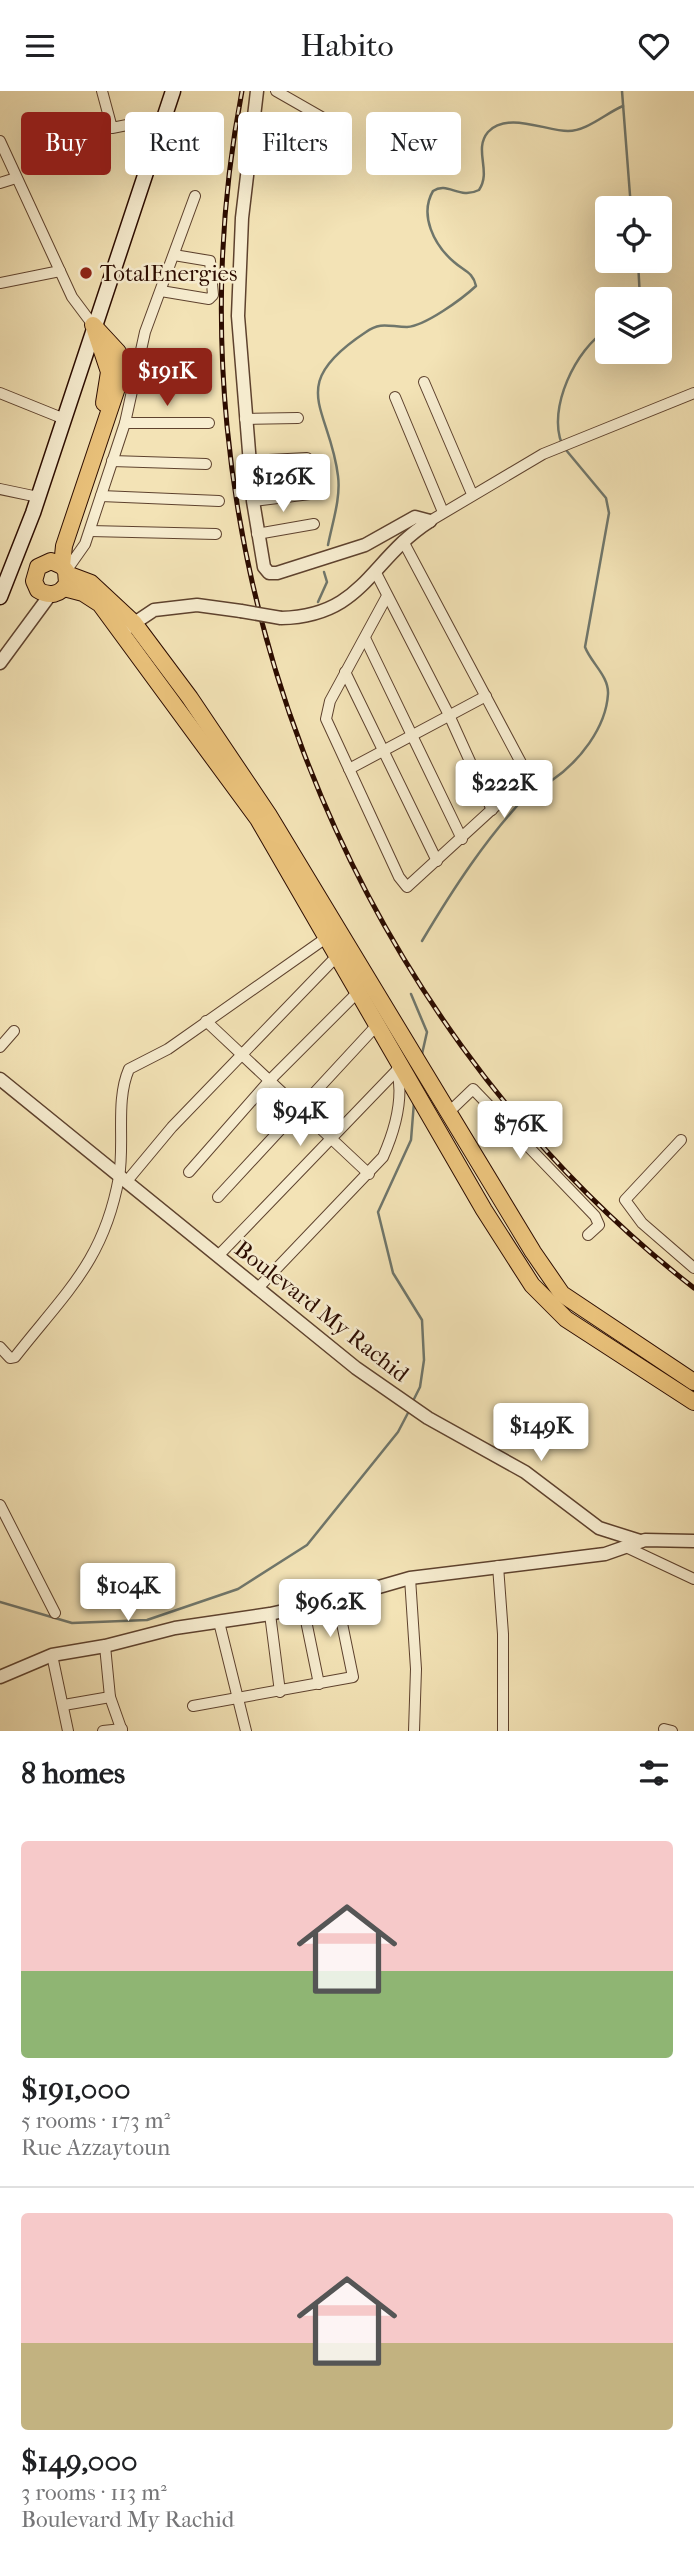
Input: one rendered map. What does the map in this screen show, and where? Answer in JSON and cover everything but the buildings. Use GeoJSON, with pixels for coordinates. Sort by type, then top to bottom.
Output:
{"type":"FeatureCollection","features":[{"type":"Feature","properties":{"kind":"main road"},"geometry":{"type":"LineString","coordinates":[[165,112],[173,91]]}},
{"type":"Feature","properties":{"kind":"main road"},"geometry":{"type":"LineString","coordinates":[[0,597],[38,497],[144,175]]}},
{"type":"Feature","properties":{"kind":"main road"},"geometry":{"type":"LineString","coordinates":[[93,325],[118,352],[121,376],[56,578],[100,604],[128,628],[190,698],[268,814],[533,1252],[562,1294],[694,1382]]}},
{"type":"Feature","properties":{"kind":"main road"},"geometry":{"type":"LineString","coordinates":[[128,628],[258,819],[399,1068],[532,1285],[566,1319],[694,1402]]}},
{"type":"Feature","properties":{"kind":"street"},"geometry":{"type":"LineString","coordinates":[[102,91],[112,128],[125,125]]}},
{"type":"Feature","properties":{"kind":"street"},"geometry":{"type":"LineString","coordinates":[[257,91],[242,218],[238,292],[245,419],[257,534],[264,567],[273,574],[365,545],[411,519],[419,517],[430,521]]}},
{"type":"Feature","properties":{"kind":"street"},"geometry":{"type":"LineString","coordinates":[[276,91],[313,112]]}},
{"type":"Feature","properties":{"kind":"street"},"geometry":{"type":"LineString","coordinates":[[0,141],[72,297],[93,325]]}},
{"type":"Feature","properties":{"kind":"street"},"geometry":{"type":"LineString","coordinates":[[0,183],[16,178]]}},
{"type":"Feature","properties":{"kind":"street"},"geometry":{"type":"LineString","coordinates":[[0,663],[56,578],[85,544],[125,423],[145,331],[195,196]]}},
{"type":"Feature","properties":{"kind":"street"},"geometry":{"type":"LineString","coordinates":[[161,291],[209,299],[214,295],[210,261],[174,255]]}},
{"type":"Feature","properties":{"kind":"street"},"geometry":{"type":"LineString","coordinates":[[0,283],[60,271]]}},
{"type":"Feature","properties":{"kind":"street"},"geometry":{"type":"LineString","coordinates":[[424,382],[472,494]]}},
{"type":"Feature","properties":{"kind":"street"},"geometry":{"type":"LineString","coordinates":[[133,383],[205,384]]}},
{"type":"Feature","properties":{"kind":"street"},"geometry":{"type":"LineString","coordinates":[[0,393],[62,418]]}},
{"type":"Feature","properties":{"kind":"street"},"geometry":{"type":"LineString","coordinates":[[128,628],[154,610],[197,605],[281,618],[309,617],[333,609],[359,590],[403,541],[472,494],[553,450],[573,445],[694,393]]}},
{"type":"Feature","properties":{"kind":"street"},"geometry":{"type":"LineString","coordinates":[[395,397],[443,512]]}},
{"type":"Feature","properties":{"kind":"street"},"geometry":{"type":"LineString","coordinates":[[245,419],[298,418]]}},
{"type":"Feature","properties":{"kind":"street"},"geometry":{"type":"LineString","coordinates":[[125,423],[209,423]]}},
{"type":"Feature","properties":{"kind":"street"},"geometry":{"type":"LineString","coordinates":[[249,461],[307,458]]}},
{"type":"Feature","properties":{"kind":"street"},"geometry":{"type":"LineString","coordinates":[[112,461],[206,464]]}},
{"type":"Feature","properties":{"kind":"street"},"geometry":{"type":"LineString","coordinates":[[0,489],[38,497]]}},
{"type":"Feature","properties":{"kind":"street"},"geometry":{"type":"LineString","coordinates":[[253,501],[310,494]]}},
{"type":"Feature","properties":{"kind":"street"},"geometry":{"type":"LineString","coordinates":[[101,496],[219,501]]}},
{"type":"Feature","properties":{"kind":"street"},"geometry":{"type":"LineString","coordinates":[[257,534],[314,524]]}},
{"type":"Feature","properties":{"kind":"street"},"geometry":{"type":"LineString","coordinates":[[90,531],[216,534]]}},
{"type":"Feature","properties":{"kind":"street"},"geometry":{"type":"LineString","coordinates":[[387,596],[330,701],[326,719],[404,886],[410,887],[527,773],[403,541]]}},
{"type":"Feature","properties":{"kind":"street"},"geometry":{"type":"LineString","coordinates":[[375,571],[449,715],[492,810]]}},
{"type":"Feature","properties":{"kind":"street"},"geometry":{"type":"LineString","coordinates":[[365,638],[461,839]]}},
{"type":"Feature","properties":{"kind":"street"},"geometry":{"type":"LineString","coordinates":[[345,672],[381,751],[437,861]]}},
{"type":"Feature","properties":{"kind":"street"},"geometry":{"type":"LineString","coordinates":[[349,769],[486,696]]}},
{"type":"Feature","properties":{"kind":"street"},"geometry":{"type":"LineString","coordinates":[[0,1347],[10,1358],[15,1357],[85,1270],[98,1248],[123,1179],[128,1071],[168,1049],[326,938]]}},
{"type":"Feature","properties":{"kind":"street"},"geometry":{"type":"LineString","coordinates":[[123,1179],[337,956]]}},
{"type":"Feature","properties":{"kind":"street"},"geometry":{"type":"LineString","coordinates":[[189,1172],[269,1081],[358,992]]}},
{"type":"Feature","properties":{"kind":"street"},"geometry":{"type":"LineString","coordinates":[[206,1021],[369,1174]]}},
{"type":"Feature","properties":{"kind":"street"},"geometry":{"type":"LineString","coordinates":[[218,1197],[377,1025]]}},
{"type":"Feature","properties":{"kind":"street"},"geometry":{"type":"LineString","coordinates":[[0,1047],[15,1031]]}},
{"type":"Feature","properties":{"kind":"street"},"geometry":{"type":"LineString","coordinates":[[218,1256],[399,1068]]}},
{"type":"Feature","properties":{"kind":"street"},"geometry":{"type":"LineString","coordinates":[[257,1289],[383,1157],[393,1129],[400,1090],[399,1068]]}},
{"type":"Feature","properties":{"kind":"street","name":"Boulevard My Rachid"},"geometry":{"type":"LineString","coordinates":[[0,1079],[257,1289],[403,1402],[525,1472],[599,1528],[640,1541]]}},
{"type":"Feature","properties":{"kind":"street"},"geometry":{"type":"LineString","coordinates":[[449,1112],[473,1089],[588,1207],[598,1225],[589,1235]]}},
{"type":"Feature","properties":{"kind":"street"},"geometry":{"type":"LineString","coordinates":[[681,1140],[625,1200],[642,1223],[694,1268]]}},
{"type":"Feature","properties":{"kind":"street"},"geometry":{"type":"LineString","coordinates":[[0,1504],[55,1613]]}},
{"type":"Feature","properties":{"kind":"street"},"geometry":{"type":"LineString","coordinates":[[0,1677],[52,1655],[105,1646],[175,1628],[270,1614],[337,1599],[410,1578],[605,1554],[640,1541],[694,1541]]}},
{"type":"Feature","properties":{"kind":"street"},"geometry":{"type":"LineString","coordinates":[[626,1547],[694,1579]]}},
{"type":"Feature","properties":{"kind":"street"},"geometry":{"type":"LineString","coordinates":[[498,1566],[503,1634],[503,1731]]}},
{"type":"Feature","properties":{"kind":"street"},"geometry":{"type":"LineString","coordinates":[[410,1578],[416,1669],[414,1731]]}},
{"type":"Feature","properties":{"kind":"street"},"geometry":{"type":"LineString","coordinates":[[193,1706],[280,1692],[354,1676],[337,1599]]}},
{"type":"Feature","properties":{"kind":"street"},"geometry":{"type":"LineString","coordinates":[[303,1606],[319,1684]]}},
{"type":"Feature","properties":{"kind":"street"},"geometry":{"type":"LineString","coordinates":[[270,1614],[280,1692]]}},
{"type":"Feature","properties":{"kind":"street"},"geometry":{"type":"LineString","coordinates":[[219,1622],[240,1698],[246,1731]]}},
{"type":"Feature","properties":{"kind":"street"},"geometry":{"type":"LineString","coordinates":[[103,1731],[122,1730],[110,1697],[105,1646]]}},
{"type":"Feature","properties":{"kind":"street"},"geometry":{"type":"LineString","coordinates":[[52,1655],[68,1731]]}},
{"type":"Feature","properties":{"kind":"street"},"geometry":{"type":"LineString","coordinates":[[64,1705],[110,1697]]}},
{"type":"Feature","properties":{"kind":"waterway"},"geometry":{"type":"LineString","coordinates":[[622,91],[630,196]]}},
{"type":"Feature","properties":{"kind":"waterway"},"geometry":{"type":"LineString","coordinates":[[328,545],[339,484],[334,452],[318,398],[319,383],[326,368],[341,351],[371,329],[381,326],[407,327],[423,322],[476,286],[470,275],[447,255],[435,238],[428,220],[429,200],[433,191],[438,188],[465,193],[479,190],[484,175],[482,146],[488,132],[496,126],[516,122],[559,130],[575,130],[623,106]]}},
{"type":"Feature","properties":{"kind":"waterway"},"geometry":{"type":"LineString","coordinates":[[639,273],[639,287]]}},
{"type":"Feature","properties":{"kind":"waterway"},"geometry":{"type":"LineString","coordinates":[[562,444],[558,430],[561,397],[575,365],[595,340]]}},
{"type":"Feature","properties":{"kind":"waterway"},"geometry":{"type":"LineString","coordinates":[[422,941],[458,883],[498,828],[528,794],[548,783],[581,754],[596,731],[606,707],[606,681],[585,647],[609,513],[606,498],[566,450]]}},
{"type":"Feature","properties":{"kind":"waterway"},"geometry":{"type":"LineString","coordinates":[[318,602],[327,582],[324,572]]}},
{"type":"Feature","properties":{"kind":"waterway"},"geometry":{"type":"LineString","coordinates":[[411,994],[427,1032],[422,1054]]}},
{"type":"Feature","properties":{"kind":"waterway"},"geometry":{"type":"LineString","coordinates":[[413,1401],[420,1387],[424,1360],[422,1320],[393,1273],[378,1212],[411,1140],[414,1102]]}},
{"type":"Feature","properties":{"kind":"waterway"},"geometry":{"type":"LineString","coordinates":[[0,1602],[72,1623],[147,1620],[238,1589],[307,1545],[398,1432],[409,1411]]}},
{"type":"Feature","properties":{"kind":"railway"},"geometry":{"type":"LineString","coordinates":[[242,91],[222,258],[227,426],[254,591],[303,752],[373,905],[462,1047],[569,1175],[694,1288]]}},
{"type":"Feature","properties":{"kind":"place","name":"TotalEnergies"},"geometry":{"type":"Point","coordinates":[86,273]}}]}
